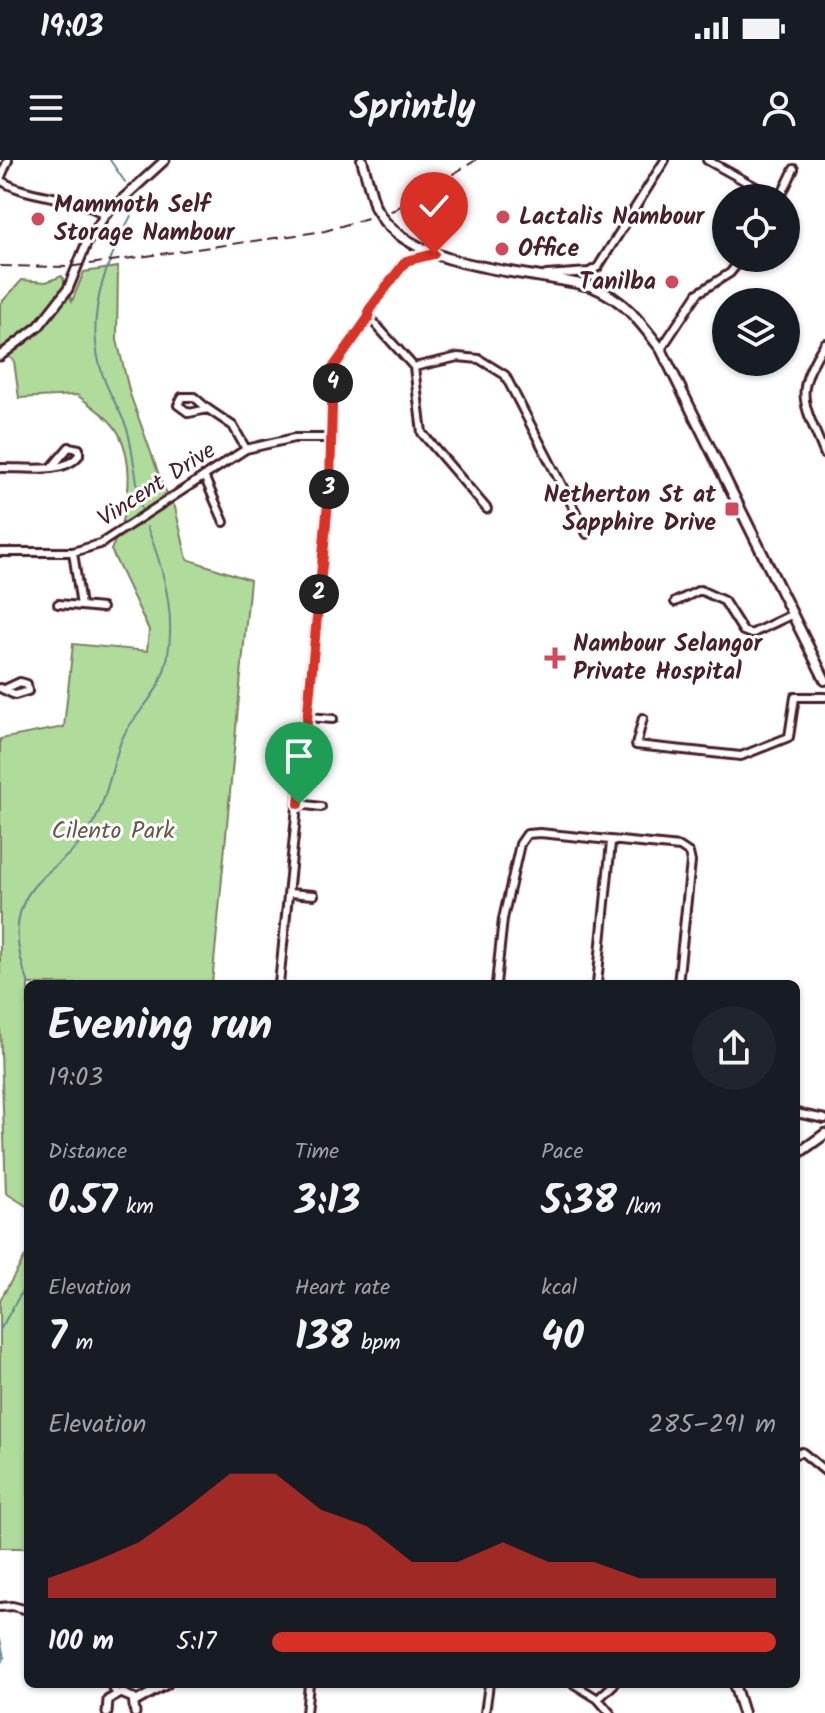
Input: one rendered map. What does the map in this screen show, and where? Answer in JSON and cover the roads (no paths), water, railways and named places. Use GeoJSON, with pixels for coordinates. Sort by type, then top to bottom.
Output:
{"type":"FeatureCollection","features":[{"type":"Feature","properties":{"kind":"main road"},"geometry":{"type":"LineString","coordinates":[[362,160],[375,207],[384,221],[410,243],[431,253],[584,285],[616,297],[634,313],[661,349],[825,680]]}},
{"type":"Feature","properties":{"kind":"main road"},"geometry":{"type":"LineString","coordinates":[[800,1152],[825,1134]]}},
{"type":"Feature","properties":{"kind":"main road"},"geometry":{"type":"LineString","coordinates":[[735,1688],[743,1713]]}},
{"type":"Feature","properties":{"kind":"street"},"geometry":{"type":"LineString","coordinates":[[8,160],[0,179],[27,190],[76,200],[105,215]]}},
{"type":"Feature","properties":{"kind":"street"},"geometry":{"type":"LineString","coordinates":[[0,356],[39,326],[68,289],[87,242],[105,215],[165,160]]}},
{"type":"Feature","properties":{"kind":"street"},"geometry":{"type":"LineString","coordinates":[[528,274],[589,272],[598,267],[613,248],[665,160]]}},
{"type":"Feature","properties":{"kind":"street"},"geometry":{"type":"LineString","coordinates":[[707,160],[749,184]]}},
{"type":"Feature","properties":{"kind":"street"},"geometry":{"type":"LineString","coordinates":[[787,184],[794,169]]}},
{"type":"Feature","properties":{"kind":"street"},"geometry":{"type":"LineString","coordinates":[[279,980],[308,717],[332,438],[333,368],[369,317],[369,310],[406,261],[410,243]]}},
{"type":"Feature","properties":{"kind":"street"},"geometry":{"type":"LineString","coordinates":[[406,261],[431,253]]}},
{"type":"Feature","properties":{"kind":"street"},"geometry":{"type":"LineString","coordinates":[[661,349],[698,293],[731,272]]}},
{"type":"Feature","properties":{"kind":"street"},"geometry":{"type":"LineString","coordinates":[[369,317],[414,367],[422,433],[487,509]]}},
{"type":"Feature","properties":{"kind":"street"},"geometry":{"type":"LineString","coordinates":[[825,343],[807,370],[802,387],[806,409],[825,455]]}},
{"type":"Feature","properties":{"kind":"street"},"geometry":{"type":"LineString","coordinates":[[414,367],[436,360],[468,358],[479,359],[505,375],[587,534]]}},
{"type":"Feature","properties":{"kind":"street"},"geometry":{"type":"LineString","coordinates":[[208,409],[233,426],[246,449]]}},
{"type":"Feature","properties":{"kind":"street","name":"Vincent Drive"},"geometry":{"type":"LineString","coordinates":[[0,552],[73,552],[100,544],[246,449],[294,438],[332,438]]}},
{"type":"Feature","properties":{"kind":"street"},"geometry":{"type":"LineString","coordinates":[[0,468],[52,467],[76,460],[79,449],[69,447],[52,467]]}},
{"type":"Feature","properties":{"kind":"street"},"geometry":{"type":"LineString","coordinates":[[204,476],[224,522]]}},
{"type":"Feature","properties":{"kind":"street"},"geometry":{"type":"LineString","coordinates":[[73,552],[81,606]]}},
{"type":"Feature","properties":{"kind":"street"},"geometry":{"type":"LineString","coordinates":[[675,602],[700,590],[724,601],[743,631],[751,634],[793,614]]}},
{"type":"Feature","properties":{"kind":"street"},"geometry":{"type":"LineString","coordinates":[[58,604],[102,608]]}},
{"type":"Feature","properties":{"kind":"street"},"geometry":{"type":"LineString","coordinates":[[643,718],[636,745],[741,756],[789,737],[795,697],[825,697]]}},
{"type":"Feature","properties":{"kind":"street"},"geometry":{"type":"LineString","coordinates":[[308,717],[333,719]]}},
{"type":"Feature","properties":{"kind":"street"},"geometry":{"type":"LineString","coordinates":[[299,804],[321,807]]}},
{"type":"Feature","properties":{"kind":"street"},"geometry":{"type":"LineString","coordinates":[[496,980],[503,919],[520,844],[527,834],[680,847],[689,853],[678,980]]}},
{"type":"Feature","properties":{"kind":"street"},"geometry":{"type":"LineString","coordinates":[[597,980],[611,842]]}},
{"type":"Feature","properties":{"kind":"street"},"geometry":{"type":"LineString","coordinates":[[289,893],[314,895]]}},
{"type":"Feature","properties":{"kind":"street"},"geometry":{"type":"LineString","coordinates":[[800,1114],[825,1119]]}},
{"type":"Feature","properties":{"kind":"street"},"geometry":{"type":"LineString","coordinates":[[800,1453],[825,1471]]}},
{"type":"Feature","properties":{"kind":"street"},"geometry":{"type":"LineString","coordinates":[[0,1607],[24,1608]]}},
{"type":"Feature","properties":{"kind":"street"},"geometry":{"type":"LineString","coordinates":[[113,1688],[116,1693]]}},
{"type":"Feature","properties":{"kind":"street"},"geometry":{"type":"LineString","coordinates":[[135,1702],[160,1688]]}},
{"type":"Feature","properties":{"kind":"street"},"geometry":{"type":"LineString","coordinates":[[306,1713],[309,1688]]}},
{"type":"Feature","properties":{"kind":"street"},"geometry":{"type":"LineString","coordinates":[[485,1713],[488,1688]]}},
{"type":"Feature","properties":{"kind":"street"},"geometry":{"type":"LineString","coordinates":[[580,1688],[598,1699],[610,1713]]}},
{"type":"Feature","properties":{"kind":"street"},"geometry":{"type":"LineString","coordinates":[[598,1699],[610,1688]]}},
{"type":"Feature","properties":{"kind":"street"},"geometry":{"type":"LineString","coordinates":[[107,1713],[108,1700],[116,1693],[125,1693],[135,1702],[135,1713]]}},
{"type":"Feature","properties":{"kind":"waterway"},"geometry":{"type":"LineString","coordinates":[[110,160],[125,182]]}},
{"type":"Feature","properties":{"kind":"waterway"},"geometry":{"type":"LineString","coordinates":[[140,199],[109,262],[97,307],[95,329],[103,376],[128,432],[142,512]]}},
{"type":"Feature","properties":{"kind":"waterway"},"geometry":{"type":"LineString","coordinates":[[28,980],[18,934],[18,921],[26,897],[90,830],[104,798],[120,744],[156,690],[166,663],[170,644],[168,604],[160,564],[147,527]]}},
{"type":"Feature","properties":{"kind":"waterway"},"geometry":{"type":"LineString","coordinates":[[0,1330],[24,1288]]}},
{"type":"Feature","properties":{"kind":"waterway"},"geometry":{"type":"LineString","coordinates":[[0,1639],[4,1658],[0,1664]]}},
{"type":"Feature","properties":{"kind":"railway"},"geometry":{"type":"LineString","coordinates":[[0,266],[68,267],[325,231],[394,210],[476,160]]}},
{"type":"Feature","properties":{"kind":"place","name":"Lactalis Nambour"},"geometry":{"type":"Point","coordinates":[503,217]}},
{"type":"Feature","properties":{"kind":"place","name":"Mammoth Self Storage Nambour"},"geometry":{"type":"Point","coordinates":[38,219]}},
{"type":"Feature","properties":{"kind":"place","name":"Office"},"geometry":{"type":"Point","coordinates":[502,249]}},
{"type":"Feature","properties":{"kind":"place","name":"Tanilba"},"geometry":{"type":"Point","coordinates":[672,282]}},
{"type":"Feature","properties":{"kind":"place","name":"Netherton St at Sapphire Drive"},"geometry":{"type":"Point","coordinates":[732,509]}},
{"type":"Feature","properties":{"kind":"place","name":"Nambour Selangor Private Hospital"},"geometry":{"type":"Point","coordinates":[555,658]}},
{"type":"Feature","properties":{"kind":"park label","name":"Cilento Park"},"geometry":{"type":"Point","coordinates":[113,831]}}]}
